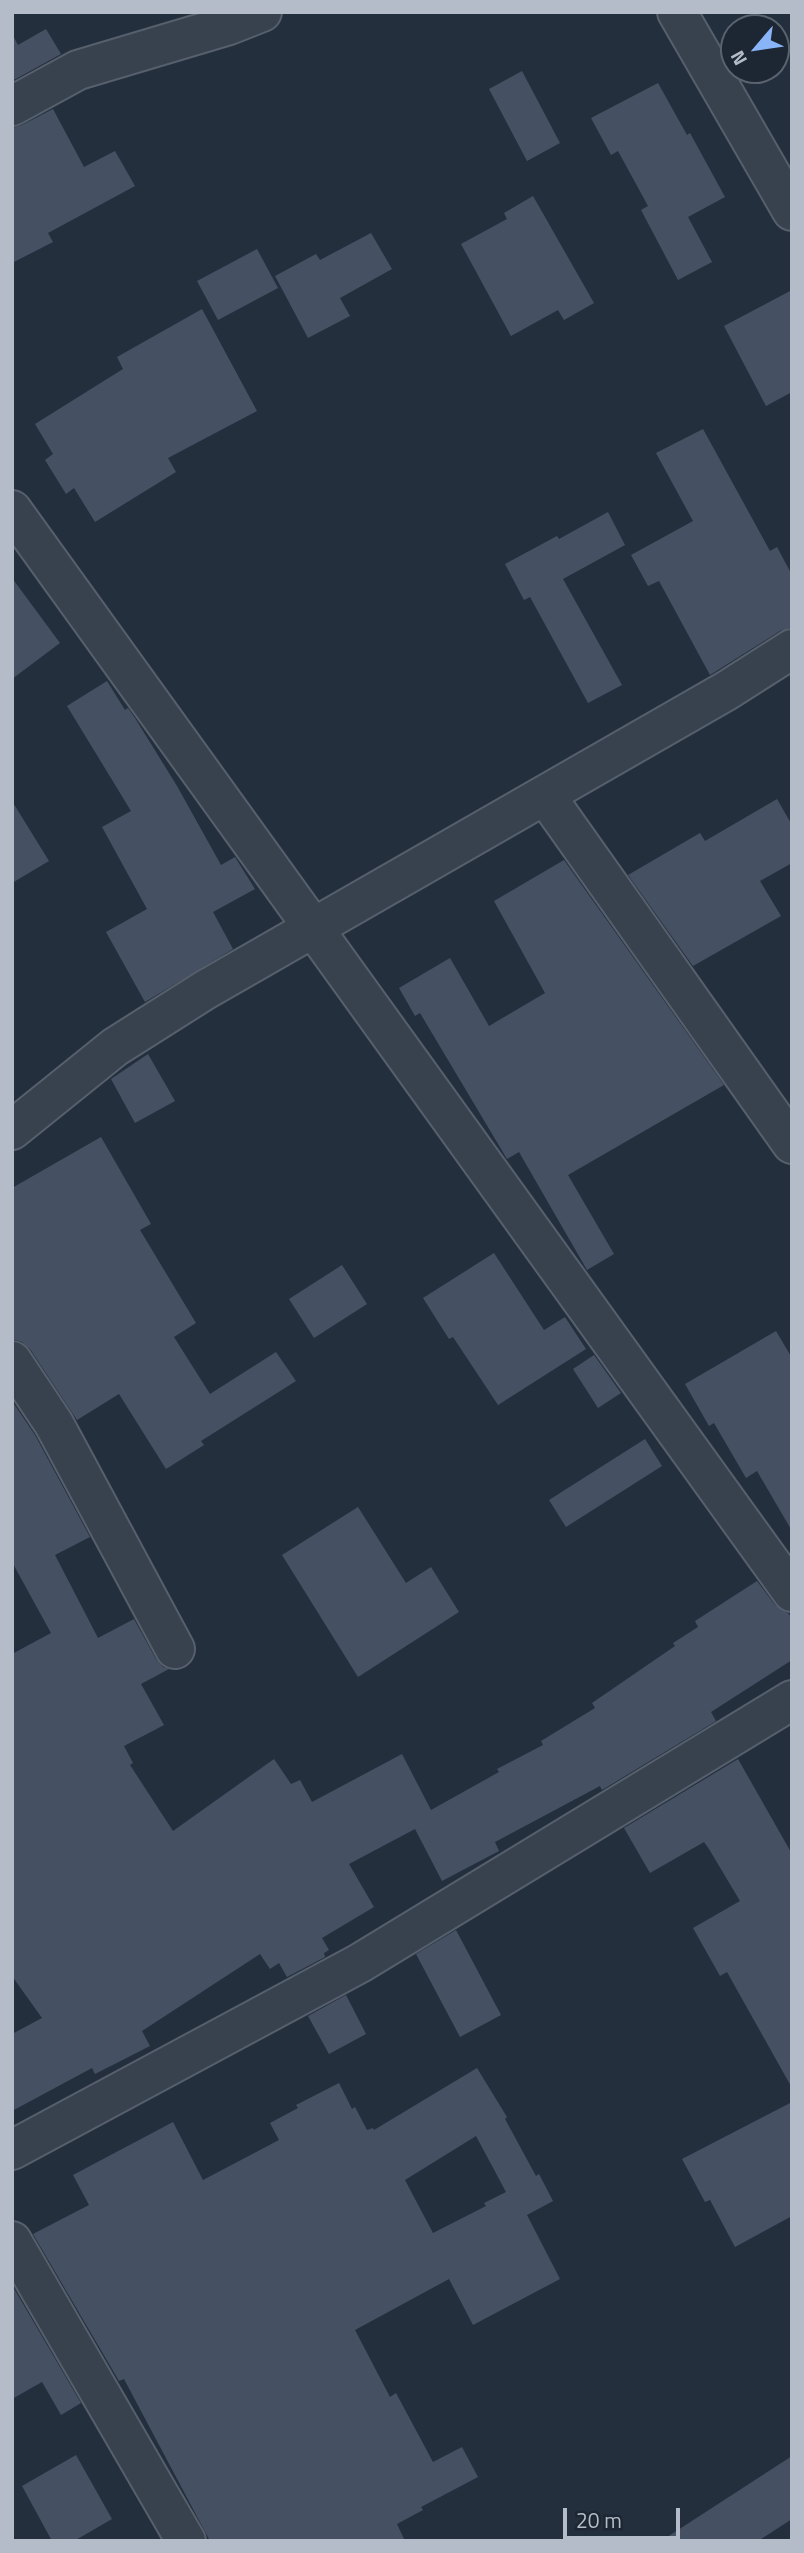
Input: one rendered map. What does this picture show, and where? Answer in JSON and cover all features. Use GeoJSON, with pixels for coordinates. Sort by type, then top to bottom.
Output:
{"type":"FeatureCollection","features":[{"type":"Feature","properties":{"kind":"street"},"geometry":{"type":"LineString","coordinates":[[12,106],[78,70],[229,25],[262,12]]}},
{"type":"Feature","properties":{"kind":"street"},"geometry":{"type":"LineString","coordinates":[[677,12],[792,211]]}},
{"type":"Feature","properties":{"kind":"street"},"geometry":{"type":"LineString","coordinates":[[18,529],[312,928],[792,1592]]}},
{"type":"Feature","properties":{"kind":"street"},"geometry":{"type":"LineString","coordinates":[[12,1130],[115,1047],[205,990],[726,691],[792,649]]}},
{"type":"Feature","properties":{"kind":"street"},"geometry":{"type":"LineString","coordinates":[[545,795],[792,1144]]}},
{"type":"Feature","properties":{"kind":"street"},"geometry":{"type":"LineString","coordinates":[[12,1361],[54,1424],[175,1649]]}},
{"type":"Feature","properties":{"kind":"street"},"geometry":{"type":"LineString","coordinates":[[12,2150],[360,1964],[792,1700]]}},
{"type":"Feature","properties":{"kind":"street"},"geometry":{"type":"LineString","coordinates":[[12,2241],[186,2541]]}},
{"type":"Feature","properties":{"kind":"building"},"geometry":{"type":"Polygon","coordinates":[[[46,29],[61,54],[12,81],[12,34],[18,45],[46,29]]]}},
{"type":"Feature","properties":{"kind":"building"},"geometry":{"type":"Polygon","coordinates":[[[522,71],[560,143],[527,161],[489,89],[522,71]]]}},
{"type":"Feature","properties":{"kind":"building"},"geometry":{"type":"Polygon","coordinates":[[[658,83],[687,135],[690,133],[725,197],[688,217],[712,262],[678,280],[641,210],[648,206],[618,151],[611,155],[591,118],[658,83]]]}},
{"type":"Feature","properties":{"kind":"building"},"geometry":{"type":"Polygon","coordinates":[[[53,109],[84,167],[115,151],[135,186],[48,233],[53,242],[12,263],[12,128],[53,109]]]}},
{"type":"Feature","properties":{"kind":"building"},"geometry":{"type":"Polygon","coordinates":[[[533,196],[594,303],[564,320],[558,310],[511,336],[461,244],[507,219],[504,213],[533,196]]]}},
{"type":"Feature","properties":{"kind":"building"},"geometry":{"type":"Polygon","coordinates":[[[371,233],[392,269],[340,298],[350,316],[308,338],[275,276],[316,254],[320,260],[371,233]]]}},
{"type":"Feature","properties":{"kind":"building"},"geometry":{"type":"Polygon","coordinates":[[[257,249],[278,288],[218,320],[197,281],[257,249]]]}},
{"type":"Feature","properties":{"kind":"building"},"geometry":{"type":"Polygon","coordinates":[[[792,290],[792,392],[766,406],[724,326],[792,290]]]}},
{"type":"Feature","properties":{"kind":"building"},"geometry":{"type":"Polygon","coordinates":[[[202,309],[257,411],[168,458],[176,472],[95,522],[74,488],[66,494],[45,460],[53,454],[35,424],[123,369],[117,357],[202,309]]]}},
{"type":"Feature","properties":{"kind":"building"},"geometry":{"type":"Polygon","coordinates":[[[703,429],[770,551],[777,547],[792,575],[792,627],[780,631],[710,675],[659,581],[648,586],[631,555],[693,521],[656,453],[703,429]]]}},
{"type":"Feature","properties":{"kind":"building"},"geometry":{"type":"Polygon","coordinates":[[[608,512],[625,545],[563,579],[622,685],[588,703],[530,597],[524,600],[505,564],[608,512]]]}},
{"type":"Feature","properties":{"kind":"building"},"geometry":{"type":"Polygon","coordinates":[[[12,578],[60,643],[12,679],[12,578]]]}},
{"type":"Feature","properties":{"kind":"building"},"geometry":{"type":"Polygon","coordinates":[[[107,681],[125,710],[128,708],[135,718],[221,865],[235,857],[255,889],[213,912],[233,949],[145,1002],[106,932],[147,909],[102,827],[131,811],[67,706],[107,681]]]}},
{"type":"Feature","properties":{"kind":"building"},"geometry":{"type":"Polygon","coordinates":[[[777,799],[792,825],[792,863],[760,881],[781,916],[693,966],[628,875],[700,833],[705,841],[777,799]]]}},
{"type":"Feature","properties":{"kind":"building"},"geometry":{"type":"Polygon","coordinates":[[[12,801],[49,861],[12,883],[12,801]]]}},
{"type":"Feature","properties":{"kind":"building"},"geometry":{"type":"Polygon","coordinates":[[[564,860],[724,1085],[568,1175],[614,1254],[587,1270],[519,1152],[507,1159],[420,1013],[415,1016],[399,988],[450,958],[489,1026],[545,993],[494,901],[564,860]]]}},
{"type":"Feature","properties":{"kind":"building"},"geometry":{"type":"Polygon","coordinates":[[[148,1054],[175,1101],[135,1123],[111,1079],[148,1054]]]}},
{"type":"Feature","properties":{"kind":"building"},"geometry":{"type":"Polygon","coordinates":[[[101,1137],[151,1224],[140,1230],[196,1323],[174,1337],[210,1394],[276,1352],[296,1381],[201,1441],[204,1445],[166,1469],[119,1394],[77,1420],[30,1349],[22,1342],[12,1339],[12,1188],[101,1137]]]}},
{"type":"Feature","properties":{"kind":"building"},"geometry":{"type":"Polygon","coordinates":[[[494,1253],[544,1330],[565,1317],[586,1349],[498,1405],[453,1337],[449,1339],[423,1298],[494,1253]]]}},
{"type":"Feature","properties":{"kind":"building"},"geometry":{"type":"Polygon","coordinates":[[[342,1265],[367,1304],[314,1338],[289,1299],[342,1265]]]}},
{"type":"Feature","properties":{"kind":"building"},"geometry":{"type":"Polygon","coordinates":[[[776,1331],[792,1358],[792,1531],[757,1471],[746,1478],[714,1423],[709,1426],[685,1384],[776,1331]]]}},
{"type":"Feature","properties":{"kind":"building"},"geometry":{"type":"Polygon","coordinates":[[[594,1355],[621,1393],[598,1408],[573,1369],[594,1355]]]}},
{"type":"Feature","properties":{"kind":"building"},"geometry":{"type":"Polygon","coordinates":[[[12,1401],[35,1435],[90,1537],[55,1555],[98,1638],[134,1619],[156,1659],[169,1669],[141,1684],[164,1725],[124,1746],[133,1763],[130,1765],[173,1831],[274,1759],[291,1784],[300,1780],[312,1802],[402,1754],[431,1810],[499,1772],[497,1769],[543,1745],[541,1741],[595,1708],[592,1703],[675,1646],[673,1643],[698,1627],[695,1621],[757,1581],[775,1605],[792,1618],[792,1660],[711,1712],[716,1721],[602,1790],[600,1786],[495,1842],[499,1851],[442,1881],[415,1829],[349,1864],[374,1907],[322,1938],[329,1950],[324,1953],[325,1957],[287,1977],[279,1963],[270,1969],[260,1954],[142,2031],[150,2046],[95,2074],[92,2068],[12,2111],[12,2034],[42,2018],[12,1976],[12,1654],[51,1633],[12,1562],[12,1401]]]}},
{"type":"Feature","properties":{"kind":"building"},"geometry":{"type":"Polygon","coordinates":[[[645,1439],[662,1466],[566,1527],[549,1500],[645,1439]]]}},
{"type":"Feature","properties":{"kind":"building"},"geometry":{"type":"Polygon","coordinates":[[[358,1507],[406,1583],[431,1567],[459,1612],[358,1677],[282,1555],[358,1507]]]}},
{"type":"Feature","properties":{"kind":"building"},"geometry":{"type":"Polygon","coordinates":[[[738,1759],[792,1854],[792,2088],[727,1972],[720,1976],[693,1928],[740,1901],[709,1849],[704,1842],[650,1873],[624,1828],[738,1759]]]}},
{"type":"Feature","properties":{"kind":"building"},"geometry":{"type":"Polygon","coordinates":[[[456,1930],[501,2015],[460,2037],[416,1954],[456,1930]]]}},
{"type":"Feature","properties":{"kind":"building"},"geometry":{"type":"Polygon","coordinates":[[[346,1995],[366,2034],[329,2054],[308,2016],[346,1995]]]}},
{"type":"Feature","properties":{"kind":"building"},"geometry":{"type":"Polygon","coordinates":[[[477,2068],[507,2117],[505,2119],[536,2176],[539,2174],[553,2201],[527,2215],[560,2279],[473,2325],[449,2279],[355,2330],[390,2397],[396,2393],[433,2462],[462,2447],[478,2477],[421,2507],[423,2510],[397,2524],[405,2541],[210,2541],[124,2379],[119,2381],[33,2234],[89,2205],[73,2175],[173,2122],[203,2180],[279,2140],[270,2123],[298,2108],[296,2105],[339,2083],[352,2109],[355,2107],[367,2130],[374,2130],[477,2068]],[[476,2136],[405,2180],[433,2233],[486,2206],[484,2203],[506,2192],[476,2136]]]}},
{"type":"Feature","properties":{"kind":"building"},"geometry":{"type":"Polygon","coordinates":[[[792,2102],[792,2216],[735,2247],[710,2200],[705,2202],[682,2159],[792,2102]]]}},
{"type":"Feature","properties":{"kind":"building"},"geometry":{"type":"Polygon","coordinates":[[[12,2285],[81,2403],[61,2415],[42,2382],[12,2399],[12,2285]]]}},
{"type":"Feature","properties":{"kind":"building"},"geometry":{"type":"Polygon","coordinates":[[[76,2455],[112,2519],[74,2541],[52,2541],[22,2486],[76,2455]]]}},
{"type":"Feature","properties":{"kind":"building"},"geometry":{"type":"Polygon","coordinates":[[[792,2456],[792,2519],[758,2541],[661,2541],[792,2456]]]}}]}
